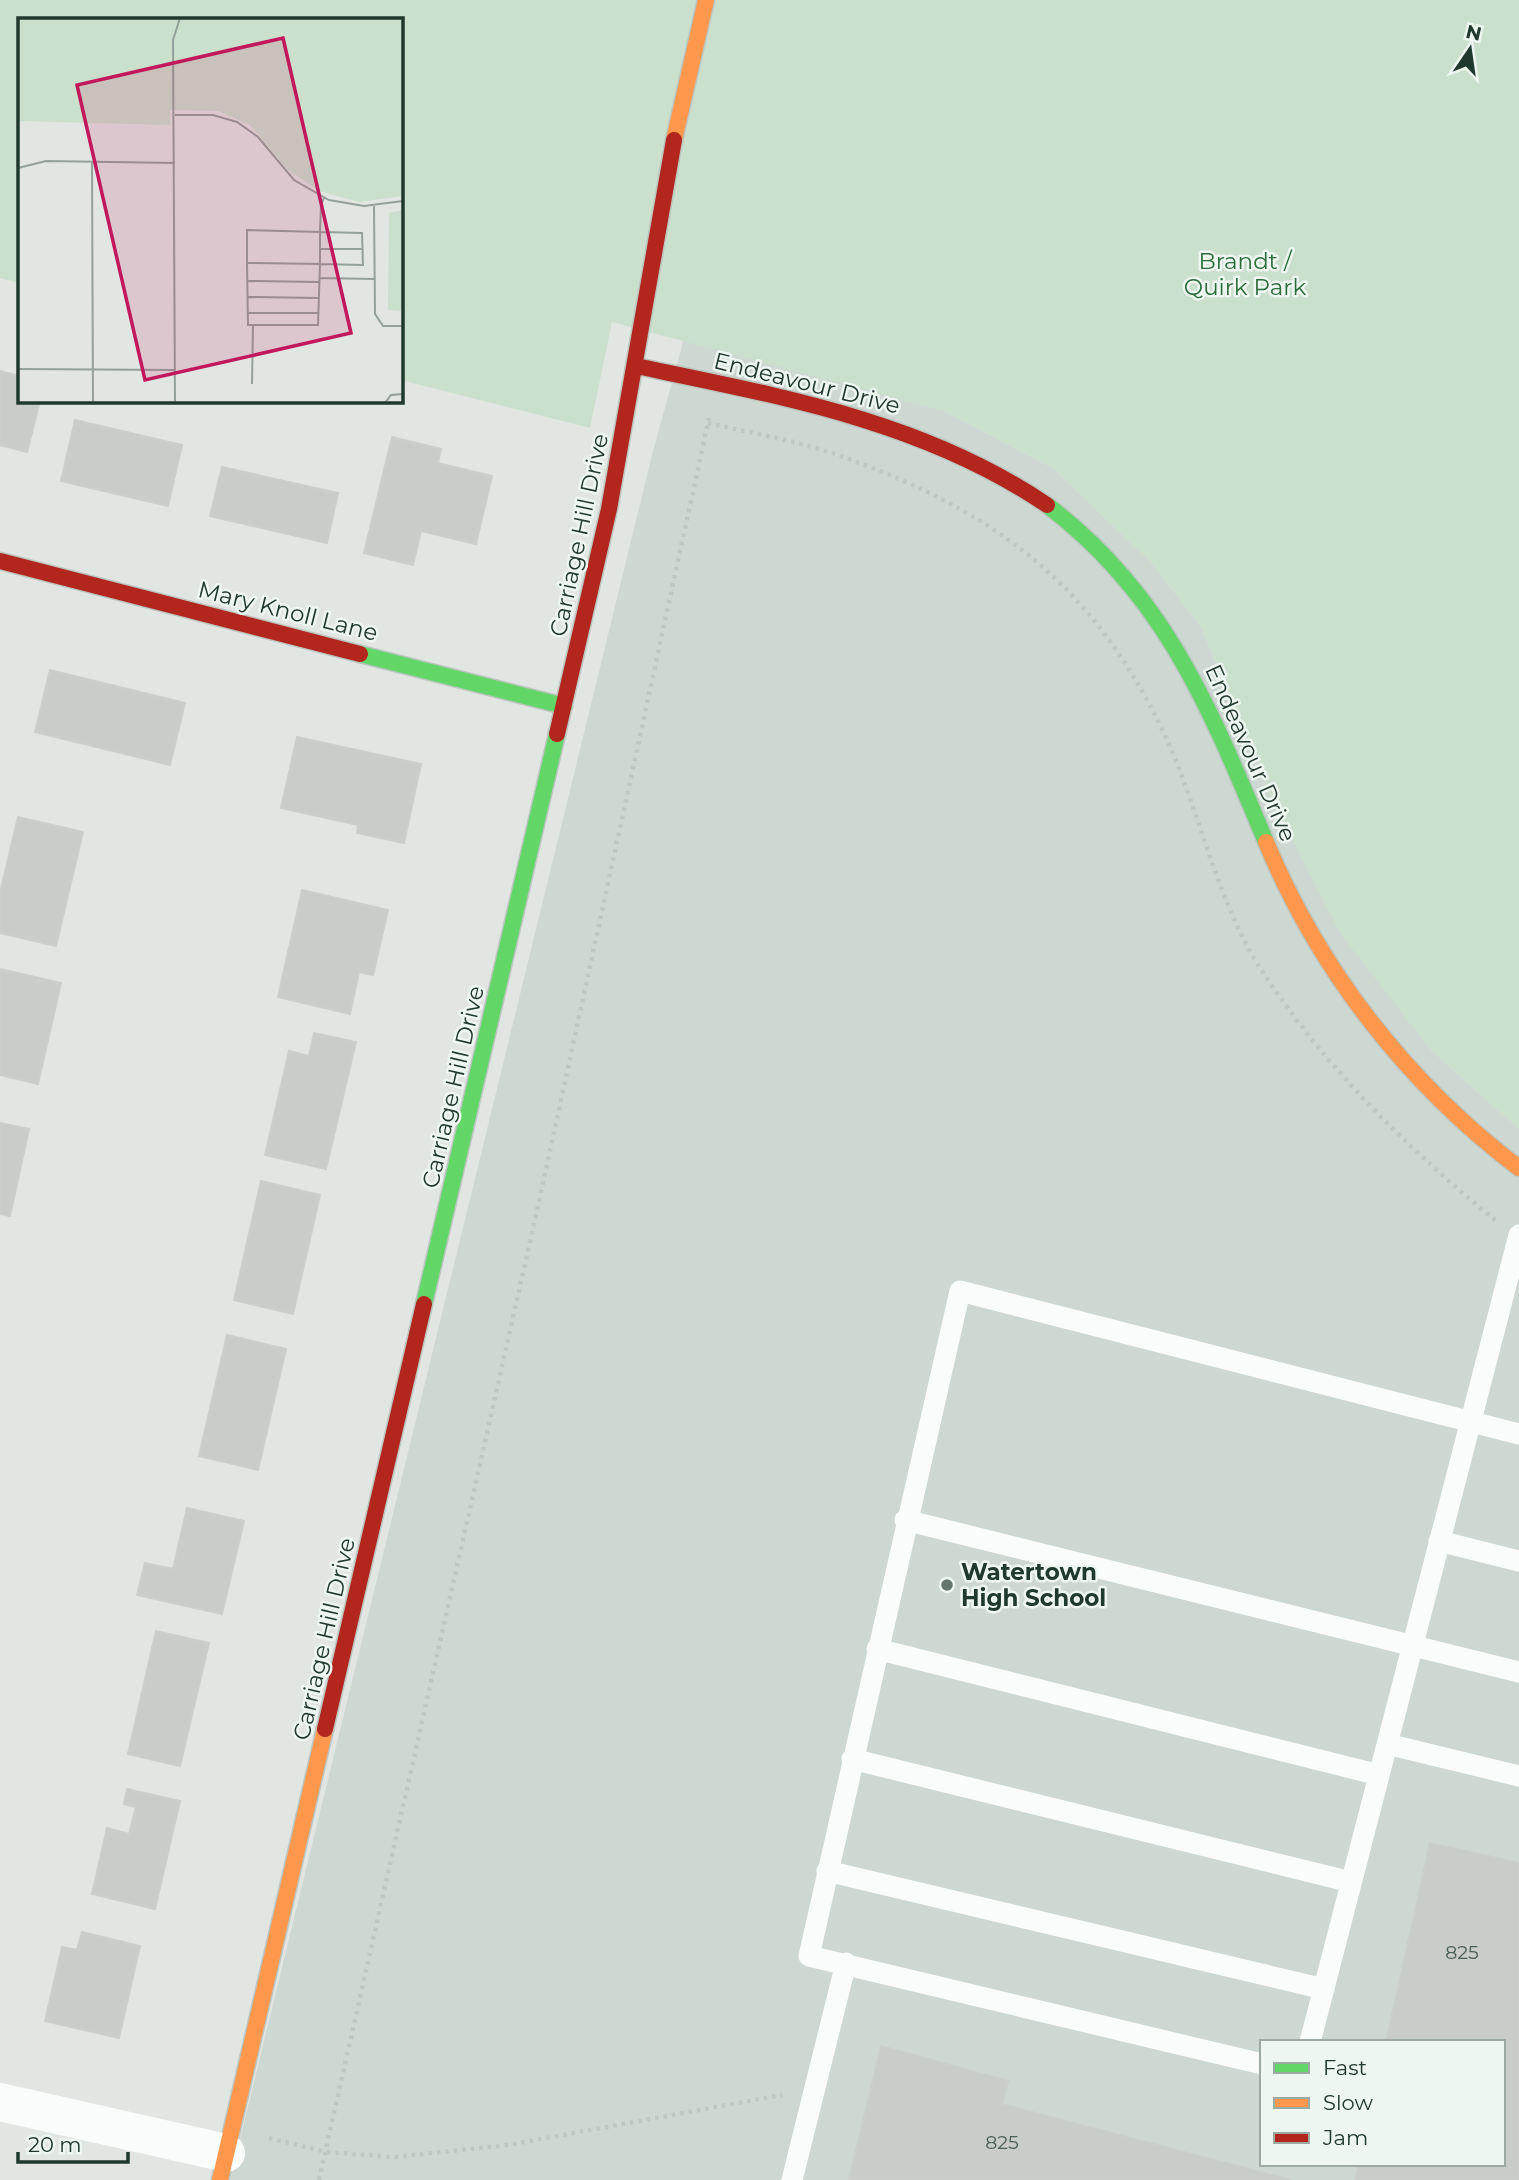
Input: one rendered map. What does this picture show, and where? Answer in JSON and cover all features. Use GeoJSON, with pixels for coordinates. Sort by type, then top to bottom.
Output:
{"type":"FeatureCollection","features":[{"type":"Feature","properties":{"kind":"street","name":"Carriage Hill Drive"},"geometry":{"type":"LineString","coordinates":[[226,2154],[610,509],[667,169],[706,0]]}},
{"type":"Feature","properties":{"kind":"street","name":"Endeavour Drive"},"geometry":{"type":"LineString","coordinates":[[636,366],[801,401],[907,431],[969,458],[1040,501],[1103,556],[1148,607],[1183,658],[1216,723],[1287,889],[1368,1019],[1434,1095],[1519,1168]]}},
{"type":"Feature","properties":{"kind":"street","name":"Mary Knoll Lane"},"geometry":{"type":"LineString","coordinates":[[0,561],[565,706]]}},
{"type":"Feature","properties":{"kind":"street"},"geometry":{"type":"LineString","coordinates":[[0,2102],[226,2154]]}},
{"type":"Feature","properties":{"kind":"lane"},"geometry":{"type":"LineString","coordinates":[[1311,2040],[1518,1236]]}},
{"type":"Feature","properties":{"kind":"lane"},"geometry":{"type":"LineString","coordinates":[[1260,2064],[809,1956],[905,1520],[960,1291],[1519,1434]]}},
{"type":"Feature","properties":{"kind":"lane"},"geometry":{"type":"LineString","coordinates":[[905,1520],[1519,1672]]}},
{"type":"Feature","properties":{"kind":"lane"},"geometry":{"type":"LineString","coordinates":[[1439,1541],[1519,1561]]}},
{"type":"Feature","properties":{"kind":"lane"},"geometry":{"type":"LineString","coordinates":[[877,1649],[1379,1775]]}},
{"type":"Feature","properties":{"kind":"lane"},"geometry":{"type":"LineString","coordinates":[[1387,1744],[1519,1776]]}},
{"type":"Feature","properties":{"kind":"lane"},"geometry":{"type":"LineString","coordinates":[[852,1759],[1351,1882]]}},
{"type":"Feature","properties":{"kind":"lane"},"geometry":{"type":"LineString","coordinates":[[828,1871],[1324,1989]]}},
{"type":"Feature","properties":{"kind":"lane"},"geometry":{"type":"LineString","coordinates":[[792,2180],[846,1963]]}},
{"type":"Feature","properties":{"kind":"path"},"geometry":{"type":"LineString","coordinates":[[319,2180],[530,1242],[717,383]]}},
{"type":"Feature","properties":{"kind":"path"},"geometry":{"type":"LineString","coordinates":[[698,421],[832,453],[951,503],[1002,534],[1062,582],[1103,628],[1163,733],[1226,902],[1261,970],[1318,1046],[1381,1118],[1462,1193],[1518,1236]]}},
{"type":"Feature","properties":{"kind":"path"},"geometry":{"type":"LineString","coordinates":[[226,2154],[326,2152],[394,2157],[508,2145],[815,2088]]}},
{"type":"Feature","properties":{"kind":"shaded area","name":"Watertown High School"},"geometry":{"type":"Polygon","coordinates":[[[684,339],[944,411],[1053,468],[1151,562],[1201,627],[1276,808],[1430,1049],[1519,1129],[1519,2180],[230,2180],[653,451],[684,339]]]}},
{"type":"Feature","properties":{"kind":"green space","name":"Brandt / Quirk Park"},"geometry":{"type":"Polygon","coordinates":[[[0,0],[1519,0],[1519,1129],[1430,1049],[1340,933],[1276,808],[1201,627],[1151,562],[1053,468],[944,411],[612,322],[590,428],[402,380],[402,18],[18,18],[18,283],[0,278],[0,0]]]}},
{"type":"Feature","properties":{"kind":"building"},"geometry":{"type":"Polygon","coordinates":[[[0,371],[18,376],[18,402],[40,402],[27,452],[0,445],[0,371]]]}},
{"type":"Feature","properties":{"kind":"building"},"geometry":{"type":"Polygon","coordinates":[[[75,420],[182,445],[168,506],[61,481],[75,420]]]}},
{"type":"Feature","properties":{"kind":"building"},"geometry":{"type":"Polygon","coordinates":[[[392,437],[441,449],[438,463],[492,476],[476,544],[421,531],[413,565],[364,553],[392,437]]]}},
{"type":"Feature","properties":{"kind":"building"},"geometry":{"type":"Polygon","coordinates":[[[222,467],[338,493],[327,543],[210,516],[222,467]]]}},
{"type":"Feature","properties":{"kind":"building"},"geometry":{"type":"Polygon","coordinates":[[[50,670],[185,703],[170,765],[35,732],[50,670]]]}},
{"type":"Feature","properties":{"kind":"building"},"geometry":{"type":"Polygon","coordinates":[[[297,737],[421,764],[404,843],[357,833],[358,825],[281,808],[297,737]]]}},
{"type":"Feature","properties":{"kind":"building"},"geometry":{"type":"Polygon","coordinates":[[[18,817],[83,832],[56,946],[0,933],[0,893],[18,817]]]}},
{"type":"Feature","properties":{"kind":"building"},"geometry":{"type":"Polygon","coordinates":[[[302,890],[388,910],[373,975],[359,972],[350,1014],[278,997],[302,890]]]}},
{"type":"Feature","properties":{"kind":"building"},"geometry":{"type":"Polygon","coordinates":[[[0,969],[61,983],[38,1084],[0,1075],[0,969]]]}},
{"type":"Feature","properties":{"kind":"building"},"geometry":{"type":"Polygon","coordinates":[[[314,1033],[356,1042],[326,1169],[265,1155],[289,1051],[309,1056],[314,1033]]]}},
{"type":"Feature","properties":{"kind":"building"},"geometry":{"type":"Polygon","coordinates":[[[0,1123],[29,1129],[10,1216],[0,1214],[0,1123]]]}},
{"type":"Feature","properties":{"kind":"building"},"geometry":{"type":"Polygon","coordinates":[[[261,1181],[320,1195],[293,1314],[234,1300],[261,1181]]]}},
{"type":"Feature","properties":{"kind":"building"},"geometry":{"type":"Polygon","coordinates":[[[227,1335],[286,1349],[258,1470],[199,1456],[227,1335]]]}},
{"type":"Feature","properties":{"kind":"building"},"geometry":{"type":"Polygon","coordinates":[[[187,1508],[244,1521],[222,1614],[137,1595],[145,1563],[173,1569],[187,1508]]]}},
{"type":"Feature","properties":{"kind":"building"},"geometry":{"type":"Polygon","coordinates":[[[156,1631],[209,1643],[180,1766],[128,1754],[156,1631]]]}},
{"type":"Feature","properties":{"kind":"building"},"geometry":{"type":"Polygon","coordinates":[[[127,1789],[180,1801],[155,1909],[92,1894],[107,1828],[129,1834],[136,1807],[124,1804],[127,1789]]]}},
{"type":"Feature","properties":{"kind":"building"},"geometry":{"type":"Polygon","coordinates":[[[1430,1843],[1519,1863],[1519,2180],[1355,2180],[1358,2166],[1505,2166],[1505,2040],[1386,2040],[1430,1843]]]}},
{"type":"Feature","properties":{"kind":"building"},"geometry":{"type":"Polygon","coordinates":[[[82,1932],[140,1946],[119,2038],[45,2021],[62,1947],[77,1950],[82,1932]]]}},
{"type":"Feature","properties":{"kind":"building"},"geometry":{"type":"Polygon","coordinates":[[[881,2046],[1008,2081],[1002,2104],[1291,2180],[849,2180],[881,2046]]]}},
{"type":"Feature","properties":{"kind":"traffic: fast"},"geometry":{"type":"LineString","coordinates":[[1047,505],[1088,540],[1124,577],[1154,616],[1203,701],[1266,842]]}},
{"type":"Feature","properties":{"kind":"traffic: fast"},"geometry":{"type":"LineString","coordinates":[[360,654],[564,706]]}},
{"type":"Feature","properties":{"kind":"traffic: fast"},"geometry":{"type":"LineString","coordinates":[[424,1304],[557,734]]}},
{"type":"Feature","properties":{"kind":"traffic: slow"},"geometry":{"type":"LineString","coordinates":[[674,140],[706,0]]}},
{"type":"Feature","properties":{"kind":"traffic: slow"},"geometry":{"type":"LineString","coordinates":[[1266,842],[1312,935],[1371,1022],[1440,1100],[1519,1168]]}},
{"type":"Feature","properties":{"kind":"traffic: slow"},"geometry":{"type":"LineString","coordinates":[[220,2180],[325,1729]]}},
{"type":"Feature","properties":{"kind":"traffic: jam"},"geometry":{"type":"LineString","coordinates":[[557,734],[609,509],[674,140]]}},
{"type":"Feature","properties":{"kind":"traffic: jam"},"geometry":{"type":"LineString","coordinates":[[636,366],[796,401],[900,432],[951,452],[1000,476],[1047,505]]}},
{"type":"Feature","properties":{"kind":"traffic: jam"},"geometry":{"type":"LineString","coordinates":[[0,561],[360,654]]}},
{"type":"Feature","properties":{"kind":"traffic: jam"},"geometry":{"type":"LineString","coordinates":[[325,1729],[424,1304]]}},
{"type":"Feature","properties":{"kind":"place","name":"Watertown High School"},"geometry":{"type":"Point","coordinates":[947,1585]}}]}
